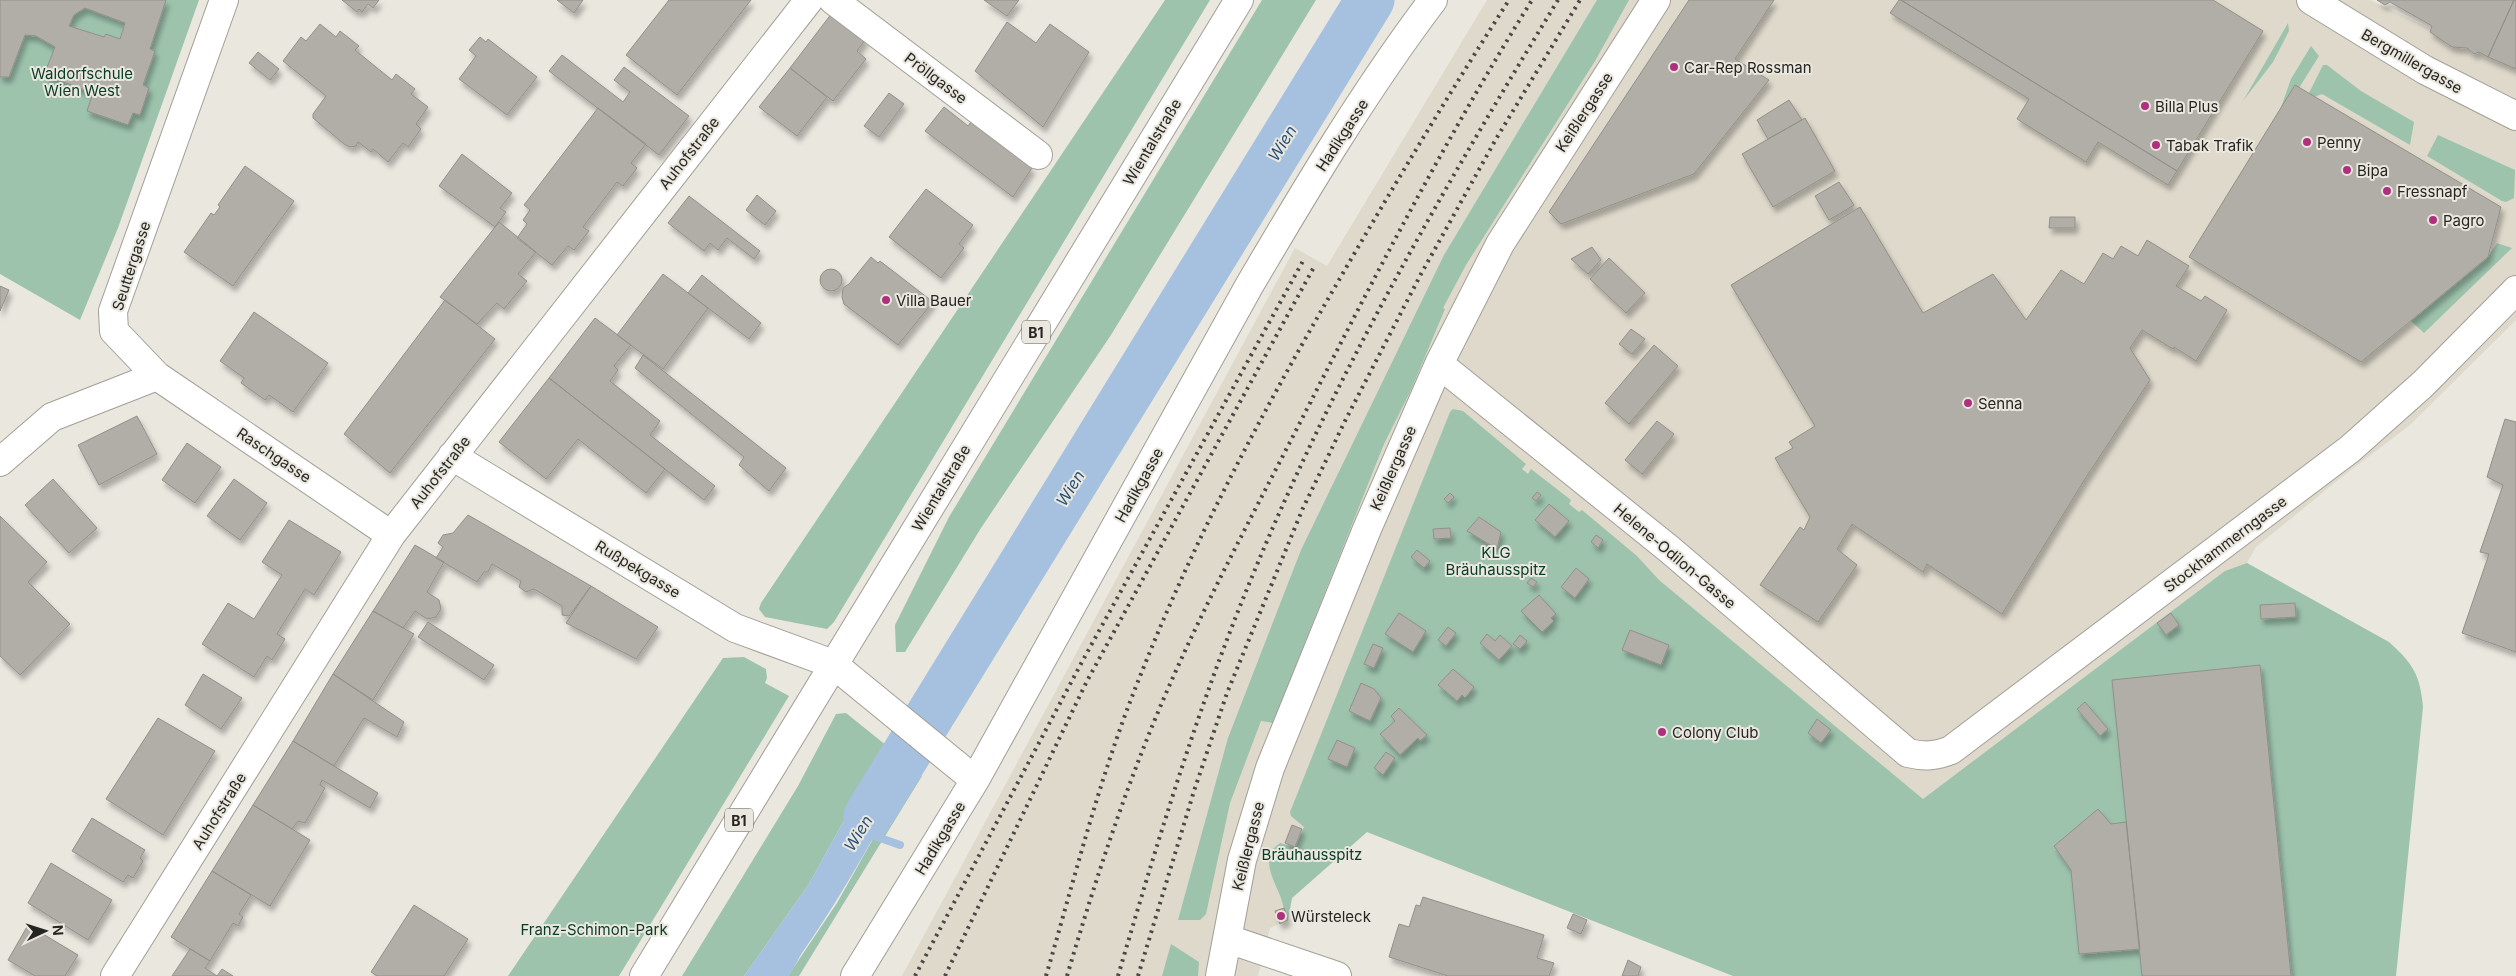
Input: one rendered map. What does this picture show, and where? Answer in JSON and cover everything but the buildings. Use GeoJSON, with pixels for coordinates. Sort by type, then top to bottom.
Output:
{"type":"FeatureCollection","features":[{"type":"Feature","properties":{"kind":"street","name":"Seuttergasse"},"geometry":{"type":"LineString","coordinates":[[157,376],[114,331],[114,311],[224,0]]}},
{"type":"Feature","properties":{"kind":"street","name":"Auhofstraße"},"geometry":{"type":"LineString","coordinates":[[115,976],[391,535],[809,0]]}},
{"type":"Feature","properties":{"kind":"street","name":"Pröllgasse"},"geometry":{"type":"LineString","coordinates":[[833,0],[1038,155]]}},
{"type":"Feature","properties":{"kind":"street","name":"Wientalstraße"},"geometry":{"type":"LineString","coordinates":[[644,976],[1239,0]]}},
{"type":"Feature","properties":{"kind":"street","name":"Hadikgasse"},"geometry":{"type":"LineString","coordinates":[[855,976],[968,774],[1249,286],[1287,222],[1403,40],[1432,0]]}},
{"type":"Feature","properties":{"kind":"street","name":"Keißlergasse"},"geometry":{"type":"LineString","coordinates":[[1220,976],[1242,860],[1270,768],[1366,529],[1438,364],[1500,244],[1656,0]]}},
{"type":"Feature","properties":{"kind":"street","name":"Bergmillergasse"},"geometry":{"type":"LineString","coordinates":[[2311,0],[2425,70],[2516,116]]}},
{"type":"Feature","properties":{"kind":"street","name":"Stockhammerngasse"},"geometry":{"type":"LineString","coordinates":[[1908,753],[1921,756],[1936,756],[1951,750],[2321,472],[2423,384],[2516,290]]}},
{"type":"Feature","properties":{"kind":"street","name":"Helene-Odilon-Gasse"},"geometry":{"type":"LineString","coordinates":[[1438,364],[1669,549],[1908,753]]}},
{"type":"Feature","properties":{"kind":"street"},"geometry":{"type":"LineString","coordinates":[[0,462],[52,417],[157,376]]}},
{"type":"Feature","properties":{"kind":"street","name":"Raschgasse"},"geometry":{"type":"LineString","coordinates":[[157,376],[391,535]]}},
{"type":"Feature","properties":{"kind":"street","name":"Rußpekgasse"},"geometry":{"type":"LineString","coordinates":[[452,456],[735,628],[833,664]]}},
{"type":"Feature","properties":{"kind":"street"},"geometry":{"type":"LineString","coordinates":[[833,664],[855,684],[968,774]]}},
{"type":"Feature","properties":{"kind":"street"},"geometry":{"type":"LineString","coordinates":[[1228,939],[1337,976]]}},
{"type":"Feature","properties":{"kind":"shaded area"},"geometry":{"type":"Polygon","coordinates":[[[1487,0],[2370,0],[2516,69],[2516,320],[2410,425],[2343,476],[2256,547],[2247,563],[2367,641],[2359,822],[1572,912],[1367,832],[1292,898],[1288,920],[1270,928],[1258,976],[902,976],[1295,248],[1327,266],[1487,0]]]}},
{"type":"Feature","properties":{"kind":"green space","name":"Waldorfschule Wien West"},"geometry":{"type":"Polygon","coordinates":[[[0,0],[199,0],[118,228],[80,320],[0,274],[0,0]]]}},
{"type":"Feature","properties":{"kind":"green space"},"geometry":{"type":"Polygon","coordinates":[[[1165,0],[1210,0],[834,622],[827,629],[765,617],[759,609],[761,603],[1165,0]]]}},
{"type":"Feature","properties":{"kind":"green space"},"geometry":{"type":"Polygon","coordinates":[[[1262,0],[1316,0],[1111,335],[981,528],[905,652],[896,652],[895,625],[949,517],[1262,0]]]}},
{"type":"Feature","properties":{"kind":"green space"},"geometry":{"type":"Polygon","coordinates":[[[1597,0],[1629,0],[1595,61],[1466,265],[1443,308],[1445,309],[1411,390],[1384,444],[1273,723],[1261,721],[1230,803],[1206,914],[1200,920],[1178,920],[1228,738],[1301,550],[1444,255],[1597,0]]]}},
{"type":"Feature","properties":{"kind":"green space"},"geometry":{"type":"Polygon","coordinates":[[[2288,23],[2289,31],[2273,62],[2243,101],[2288,23]]]}},
{"type":"Feature","properties":{"kind":"green space"},"geometry":{"type":"Polygon","coordinates":[[[2311,46],[2319,56],[2299,88],[2295,85],[2280,110],[2291,79],[2311,46]]]}},
{"type":"Feature","properties":{"kind":"green space"},"geometry":{"type":"Polygon","coordinates":[[[2323,65],[2327,65],[2361,91],[2414,122],[2410,145],[2322,94],[2314,97],[2309,93],[2323,65]]]}},
{"type":"Feature","properties":{"kind":"green space"},"geometry":{"type":"Polygon","coordinates":[[[2438,135],[2515,170],[2514,198],[2506,202],[2502,201],[2427,156],[2438,135]]]}},
{"type":"Feature","properties":{"kind":"green space"},"geometry":{"type":"Polygon","coordinates":[[[2497,243],[2512,248],[2424,333],[2411,321],[2488,257],[2497,243]]]}},
{"type":"Feature","properties":{"kind":"green space","name":"Colony Club"},"geometry":{"type":"Polygon","coordinates":[[[1453,409],[1463,411],[1526,464],[1522,469],[1528,474],[1531,469],[1571,500],[1569,504],[1579,512],[1582,510],[1637,556],[1659,580],[1923,799],[2225,571],[2247,563],[2389,642],[2414,670],[2420,686],[2423,707],[2396,976],[1733,976],[1367,832],[1292,898],[1288,920],[1272,877],[1269,862],[1270,855],[1273,849],[1280,843],[1295,847],[1304,827],[1291,816],[1290,812],[1450,412],[1453,409]]]}},
{"type":"Feature","properties":{"kind":"green space","name":"Franz-Schimon-Park"},"geometry":{"type":"Polygon","coordinates":[[[744,657],[766,669],[767,678],[765,683],[789,696],[619,976],[508,976],[723,658],[744,657]]]}},
{"type":"Feature","properties":{"kind":"green space"},"geometry":{"type":"Polygon","coordinates":[[[846,713],[892,750],[843,822],[809,884],[744,976],[682,976],[798,786],[836,714],[846,713]]]}},
{"type":"Feature","properties":{"kind":"green space"},"geometry":{"type":"Polygon","coordinates":[[[913,768],[922,776],[799,976],[788,976],[837,903],[913,768]]]}},
{"type":"Feature","properties":{"kind":"green space"},"geometry":{"type":"Polygon","coordinates":[[[1171,944],[1199,962],[1198,976],[1162,976],[1171,944]]]}},
{"type":"Feature","properties":{"kind":"water"},"geometry":{"type":"Polygon","coordinates":[[[892,750],[913,768],[847,883],[793,970],[788,976],[744,976],[809,884],[843,822],[892,750]]]}},
{"type":"Feature","properties":{"kind":"waterway","name":"Wien"},"geometry":{"type":"LineString","coordinates":[[868,816],[1370,0]]}},
{"type":"Feature","properties":{"kind":"waterway"},"geometry":{"type":"LineString","coordinates":[[866,833],[900,845]]}},
{"type":"Feature","properties":{"kind":"railway"},"geometry":{"type":"LineString","coordinates":[[1046,976],[1089,826],[1125,715],[1160,627],[1207,525],[1257,426],[1339,280],[1422,139],[1509,0]]}},
{"type":"Feature","properties":{"kind":"railway"},"geometry":{"type":"LineString","coordinates":[[1067,976],[1123,801],[1163,700],[1202,615],[1416,200],[1472,99],[1532,0]]}},
{"type":"Feature","properties":{"kind":"railway"},"geometry":{"type":"LineString","coordinates":[[1118,976],[1164,823],[1197,722],[1234,621],[1286,498],[1320,425],[1395,280],[1434,209],[1558,0]]}},
{"type":"Feature","properties":{"kind":"railway"},"geometry":{"type":"LineString","coordinates":[[1138,976],[1194,791],[1227,693],[1303,508],[1346,419],[1421,274],[1496,139],[1580,0]]}},
{"type":"Feature","properties":{"kind":"railway"},"geometry":{"type":"LineString","coordinates":[[915,976],[1083,660],[1303,261]]}},
{"type":"Feature","properties":{"kind":"railway"},"geometry":{"type":"LineString","coordinates":[[945,976],[1087,681],[1314,267]]}},
{"type":"Feature","properties":{"kind":"place","name":"Car-Rep Rossman"},"geometry":{"type":"Point","coordinates":[1674,67]}},
{"type":"Feature","properties":{"kind":"place","name":"Billa Plus"},"geometry":{"type":"Point","coordinates":[2145,106]}},
{"type":"Feature","properties":{"kind":"place","name":"Penny"},"geometry":{"type":"Point","coordinates":[2307,142]}},
{"type":"Feature","properties":{"kind":"place","name":"Tabak Trafik"},"geometry":{"type":"Point","coordinates":[2156,145]}},
{"type":"Feature","properties":{"kind":"place","name":"Bipa"},"geometry":{"type":"Point","coordinates":[2347,170]}},
{"type":"Feature","properties":{"kind":"place","name":"Fressnapf"},"geometry":{"type":"Point","coordinates":[2387,191]}},
{"type":"Feature","properties":{"kind":"place","name":"Pagro"},"geometry":{"type":"Point","coordinates":[2433,220]}},
{"type":"Feature","properties":{"kind":"place","name":"Villa Bauer"},"geometry":{"type":"Point","coordinates":[886,300]}},
{"type":"Feature","properties":{"kind":"place","name":"Senna"},"geometry":{"type":"Point","coordinates":[1968,403]}},
{"type":"Feature","properties":{"kind":"place","name":"Colony Club"},"geometry":{"type":"Point","coordinates":[1662,732]}},
{"type":"Feature","properties":{"kind":"place","name":"Würsteleck"},"geometry":{"type":"Point","coordinates":[1281,916]}},
{"type":"Feature","properties":{"kind":"park label","name":"KLG Bräuhausspitz"},"geometry":{"type":"Point","coordinates":[1496,560]}},
{"type":"Feature","properties":{"kind":"park label","name":"Bräuhausspitz"},"geometry":{"type":"Point","coordinates":[1312,854]}}]}
